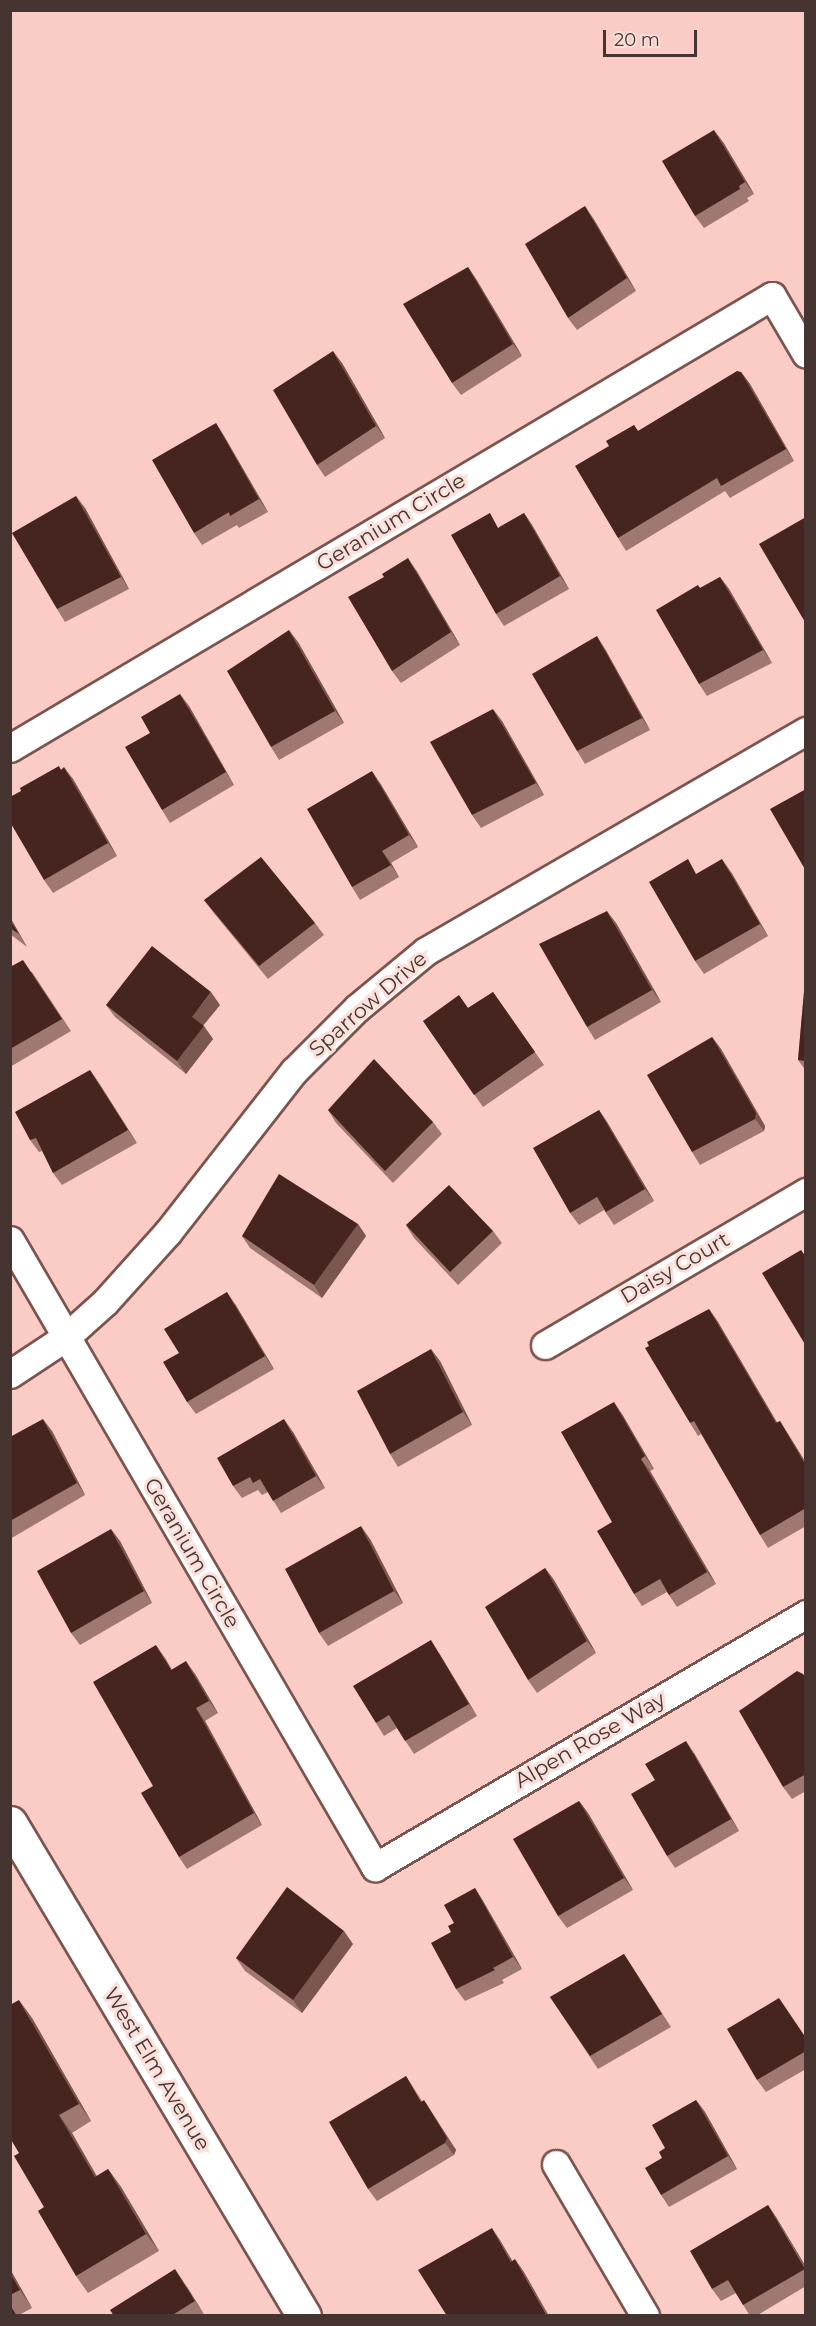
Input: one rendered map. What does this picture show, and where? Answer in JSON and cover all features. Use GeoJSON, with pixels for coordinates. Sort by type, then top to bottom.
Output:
{"type":"FeatureCollection","features":[{"type":"Feature","properties":{"kind":"street","name":"Geranium Circle"},"geometry":{"type":"LineString","coordinates":[[10,748],[772,296],[806,354]]}},
{"type":"Feature","properties":{"kind":"street","name":"Sparrow Drive"},"geometry":{"type":"LineString","coordinates":[[10,1374],[66,1337],[105,1302],[168,1232],[294,1071],[357,1008],[426,951],[806,731]]}},
{"type":"Feature","properties":{"kind":"street","name":"Daisy Court"},"geometry":{"type":"LineString","coordinates":[[544,1345],[806,1192]]}},
{"type":"Feature","properties":{"kind":"street","name":"Geranium Circle"},"geometry":{"type":"LineString","coordinates":[[10,1240],[375,1867]]}},
{"type":"Feature","properties":{"kind":"street","name":"Alpen Rose Way"},"geometry":{"type":"LineString","coordinates":[[375,1867],[806,1614]]}},
{"type":"Feature","properties":{"kind":"street","name":"West Elm Avenue"},"geometry":{"type":"LineString","coordinates":[[10,1823],[304,2316]]}},
{"type":"Feature","properties":{"kind":"street"},"geometry":{"type":"LineString","coordinates":[[556,2164],[645,2316]]}},
{"type":"Feature","properties":{"kind":"building"},"geometry":{"type":"Polygon","coordinates":[[[714,130],[745,182],[739,186],[740,189],[695,216],[662,161],[714,130]]]}},
{"type":"Feature","properties":{"kind":"building"},"geometry":{"type":"Polygon","coordinates":[[[585,206],[627,278],[568,318],[525,244],[585,206]]]}},
{"type":"Feature","properties":{"kind":"building"},"geometry":{"type":"Polygon","coordinates":[[[468,267],[513,344],[452,383],[403,304],[468,267]]]}},
{"type":"Feature","properties":{"kind":"building"},"geometry":{"type":"Polygon","coordinates":[[[333,351],[376,426],[317,465],[273,390],[333,351]]]}},
{"type":"Feature","properties":{"kind":"building"},"geometry":{"type":"Polygon","coordinates":[[[737,371],[741,372],[786,449],[721,486],[717,478],[618,538],[575,466],[609,446],[606,441],[634,425],[638,431],[737,371]]]}},
{"type":"Feature","properties":{"kind":"building"},"geometry":{"type":"Polygon","coordinates":[[[216,423],[259,499],[230,516],[229,512],[194,533],[152,460],[216,423]]]}},
{"type":"Feature","properties":{"kind":"building"},"geometry":{"type":"Polygon","coordinates":[[[76,496],[121,577],[57,609],[12,533],[76,496]]]}},
{"type":"Feature","properties":{"kind":"building"},"geometry":{"type":"Polygon","coordinates":[[[490,513],[498,528],[524,513],[560,576],[496,614],[451,535],[490,513]]]}},
{"type":"Feature","properties":{"kind":"building"},"geometry":{"type":"Polygon","coordinates":[[[806,517],[806,622],[805,622],[759,544],[806,517]]]}},
{"type":"Feature","properties":{"kind":"building"},"geometry":{"type":"Polygon","coordinates":[[[408,558],[451,632],[392,671],[348,597],[384,577],[382,574],[408,558]]]}},
{"type":"Feature","properties":{"kind":"building"},"geometry":{"type":"Polygon","coordinates":[[[720,577],[763,650],[699,684],[656,610],[698,585],[700,588],[720,577]]]}},
{"type":"Feature","properties":{"kind":"building"},"geometry":{"type":"Polygon","coordinates":[[[289,630],[335,711],[271,747],[227,671],[289,630]]]}},
{"type":"Feature","properties":{"kind":"building"},"geometry":{"type":"Polygon","coordinates":[[[597,636],[642,718],[577,751],[532,674],[597,636]]]}},
{"type":"Feature","properties":{"kind":"building"},"geometry":{"type":"Polygon","coordinates":[[[180,694],[226,772],[162,810],[125,747],[150,733],[141,717],[180,694]]]}},
{"type":"Feature","properties":{"kind":"building"},"geometry":{"type":"Polygon","coordinates":[[[493,709],[536,783],[472,815],[430,742],[493,709]]]}},
{"type":"Feature","properties":{"kind":"building"},"geometry":{"type":"Polygon","coordinates":[[[59,766],[61,770],[64,767],[108,843],[44,880],[10,822],[10,797],[21,791],[20,788],[59,766]]]}},
{"type":"Feature","properties":{"kind":"building"},"geometry":{"type":"Polygon","coordinates":[[[372,771],[409,835],[382,851],[391,865],[352,887],[307,809],[372,771]]]}},
{"type":"Feature","properties":{"kind":"building"},"geometry":{"type":"Polygon","coordinates":[[[806,789],[806,871],[770,809],[806,789]]]}},
{"type":"Feature","properties":{"kind":"building"},"geometry":{"type":"Polygon","coordinates":[[[261,857],[315,923],[259,966],[204,900],[261,857]]]}},
{"type":"Feature","properties":{"kind":"building"},"geometry":{"type":"Polygon","coordinates":[[[688,859],[696,874],[722,859],[760,924],[695,961],[649,882],[688,859]]]}},
{"type":"Feature","properties":{"kind":"building"},"geometry":{"type":"Polygon","coordinates":[[[607,911],[652,990],[587,1027],[539,944],[607,911]]]}},
{"type":"Feature","properties":{"kind":"building"},"geometry":{"type":"Polygon","coordinates":[[[10,920],[19,934],[10,928],[10,920]]]}},
{"type":"Feature","properties":{"kind":"building"},"geometry":{"type":"Polygon","coordinates":[[[152,946],[211,992],[192,1017],[204,1026],[177,1061],[106,1005],[152,946]]]}},
{"type":"Feature","properties":{"kind":"building"},"geometry":{"type":"Polygon","coordinates":[[[23,960],[62,1019],[10,1049],[10,967],[23,960]]]}},
{"type":"Feature","properties":{"kind":"building"},"geometry":{"type":"Polygon","coordinates":[[[806,969],[806,1061],[798,1060],[806,969]]]}},
{"type":"Feature","properties":{"kind":"building"},"geometry":{"type":"Polygon","coordinates":[[[493,992],[535,1052],[474,1095],[423,1021],[459,995],[468,1008],[493,992]]]}},
{"type":"Feature","properties":{"kind":"building"},"geometry":{"type":"Polygon","coordinates":[[[712,1037],[756,1113],[755,1119],[692,1152],[647,1075],[712,1037]]]}},
{"type":"Feature","properties":{"kind":"building"},"geometry":{"type":"Polygon","coordinates":[[[374,1059],[433,1122],[385,1171],[328,1110],[374,1059]]]}},
{"type":"Feature","properties":{"kind":"building"},"geometry":{"type":"Polygon","coordinates":[[[90,1070],[128,1130],[53,1173],[36,1138],[30,1140],[15,1112],[90,1070]]]}},
{"type":"Feature","properties":{"kind":"building"},"geometry":{"type":"Polygon","coordinates":[[[599,1110],[645,1189],[606,1212],[597,1197],[570,1213],[533,1148],[599,1110]]]}},
{"type":"Feature","properties":{"kind":"building"},"geometry":{"type":"Polygon","coordinates":[[[279,1174],[358,1224],[314,1285],[242,1236],[279,1174]]]}},
{"type":"Feature","properties":{"kind":"building"},"geometry":{"type":"Polygon","coordinates":[[[449,1185],[493,1231],[450,1272],[406,1225],[449,1185]]]}},
{"type":"Feature","properties":{"kind":"building"},"geometry":{"type":"Polygon","coordinates":[[[801,1250],[806,1257],[806,1346],[762,1273],[801,1250]]]}},
{"type":"Feature","properties":{"kind":"building"},"geometry":{"type":"Polygon","coordinates":[[[227,1292],[265,1356],[187,1402],[163,1362],[179,1353],[164,1329],[227,1292]]]}},
{"type":"Feature","properties":{"kind":"building"},"geometry":{"type":"Polygon","coordinates":[[[709,1309],[776,1423],[780,1421],[806,1466],[806,1508],[760,1535],[694,1421],[690,1423],[645,1348],[649,1346],[647,1342],[709,1309]]]}},
{"type":"Feature","properties":{"kind":"building"},"geometry":{"type":"Polygon","coordinates":[[[431,1349],[463,1412],[390,1454],[357,1391],[431,1349]]]}},
{"type":"Feature","properties":{"kind":"building"},"geometry":{"type":"Polygon","coordinates":[[[614,1402],[645,1456],[641,1459],[707,1572],[669,1595],[660,1579],[634,1594],[597,1531],[612,1522],[561,1432],[614,1402]]]}},
{"type":"Feature","properties":{"kind":"building"},"geometry":{"type":"Polygon","coordinates":[[[43,1419],[77,1483],[10,1521],[10,1437],[43,1419]]]}},
{"type":"Feature","properties":{"kind":"building"},"geometry":{"type":"Polygon","coordinates":[[[284,1419],[316,1476],[273,1501],[260,1479],[253,1483],[250,1477],[233,1486],[217,1458],[284,1419]]]}},
{"type":"Feature","properties":{"kind":"building"},"geometry":{"type":"Polygon","coordinates":[[[361,1526],[394,1591],[319,1633],[285,1569],[361,1526]]]}},
{"type":"Feature","properties":{"kind":"building"},"geometry":{"type":"Polygon","coordinates":[[[111,1529],[144,1591],[71,1633],[37,1571],[111,1529]]]}},
{"type":"Feature","properties":{"kind":"building"},"geometry":{"type":"Polygon","coordinates":[[[545,1568],[587,1641],[528,1680],[485,1607],[545,1568]]]}},
{"type":"Feature","properties":{"kind":"building"},"geometry":{"type":"Polygon","coordinates":[[[431,1640],[469,1704],[405,1741],[389,1715],[376,1723],[353,1686],[431,1640]]]}},
{"type":"Feature","properties":{"kind":"building"},"geometry":{"type":"Polygon","coordinates":[[[156,1645],[171,1670],[186,1661],[209,1701],[196,1708],[254,1813],[179,1857],[141,1793],[153,1786],[93,1682],[156,1645]]]}},
{"type":"Feature","properties":{"kind":"building"},"geometry":{"type":"Polygon","coordinates":[[[797,1671],[806,1678],[806,1774],[783,1787],[739,1711],[797,1671]]]}},
{"type":"Feature","properties":{"kind":"building"},"geometry":{"type":"Polygon","coordinates":[[[686,1741],[731,1819],[667,1856],[631,1794],[655,1780],[645,1764],[686,1741]]]}},
{"type":"Feature","properties":{"kind":"building"},"geometry":{"type":"Polygon","coordinates":[[[579,1801],[624,1878],[558,1916],[513,1839],[579,1801]]]}},
{"type":"Feature","properties":{"kind":"building"},"geometry":{"type":"Polygon","coordinates":[[[287,1887],[344,1931],[293,2000],[236,1958],[287,1887]]]}},
{"type":"Feature","properties":{"kind":"building"},"geometry":{"type":"Polygon","coordinates":[[[475,1888],[513,1957],[493,1968],[495,1970],[456,1989],[431,1943],[451,1932],[448,1926],[454,1923],[444,1905],[475,1888]]]}},
{"type":"Feature","properties":{"kind":"building"},"geometry":{"type":"Polygon","coordinates":[[[624,1954],[662,2014],[590,2056],[550,1997],[624,1954]]]}},
{"type":"Feature","properties":{"kind":"building"},"geometry":{"type":"Polygon","coordinates":[[[779,1998],[806,2038],[806,2051],[757,2080],[727,2029],[779,1998]]]}},
{"type":"Feature","properties":{"kind":"building"},"geometry":{"type":"Polygon","coordinates":[[[19,2000],[79,2104],[59,2115],[95,2177],[108,2169],[146,2234],[76,2276],[38,2211],[44,2207],[14,2156],[19,2153],[10,2138],[10,2005],[19,2000]]]}},
{"type":"Feature","properties":{"kind":"building"},"geometry":{"type":"Polygon","coordinates":[[[406,2076],[421,2102],[424,2100],[447,2138],[445,2143],[368,2189],[329,2122],[406,2076]]]}},
{"type":"Feature","properties":{"kind":"building"},"geometry":{"type":"Polygon","coordinates":[[[696,2100],[728,2156],[661,2195],[645,2168],[662,2158],[659,2152],[665,2148],[652,2125],[696,2100]]]}},
{"type":"Feature","properties":{"kind":"building"},"geometry":{"type":"Polygon","coordinates":[[[768,2205],[805,2269],[743,2305],[728,2280],[712,2289],[690,2251],[768,2205]]]}},
{"type":"Feature","properties":{"kind":"building"},"geometry":{"type":"Polygon","coordinates":[[[492,2228],[511,2262],[515,2259],[547,2316],[447,2316],[418,2270],[492,2228]]]}},
{"type":"Feature","properties":{"kind":"building"},"geometry":{"type":"Polygon","coordinates":[[[175,2269],[195,2301],[174,2314],[175,2316],[114,2316],[110,2310],[175,2269]]]}},
{"type":"Feature","properties":{"kind":"building"},"geometry":{"type":"Polygon","coordinates":[[[10,2273],[20,2290],[10,2295],[10,2273]]]}},
{"type":"Feature","properties":{"kind":"building"},"geometry":{"type":"Polygon","coordinates":[[[10,2305],[17,2316],[10,2316],[10,2305]]]}}]}
